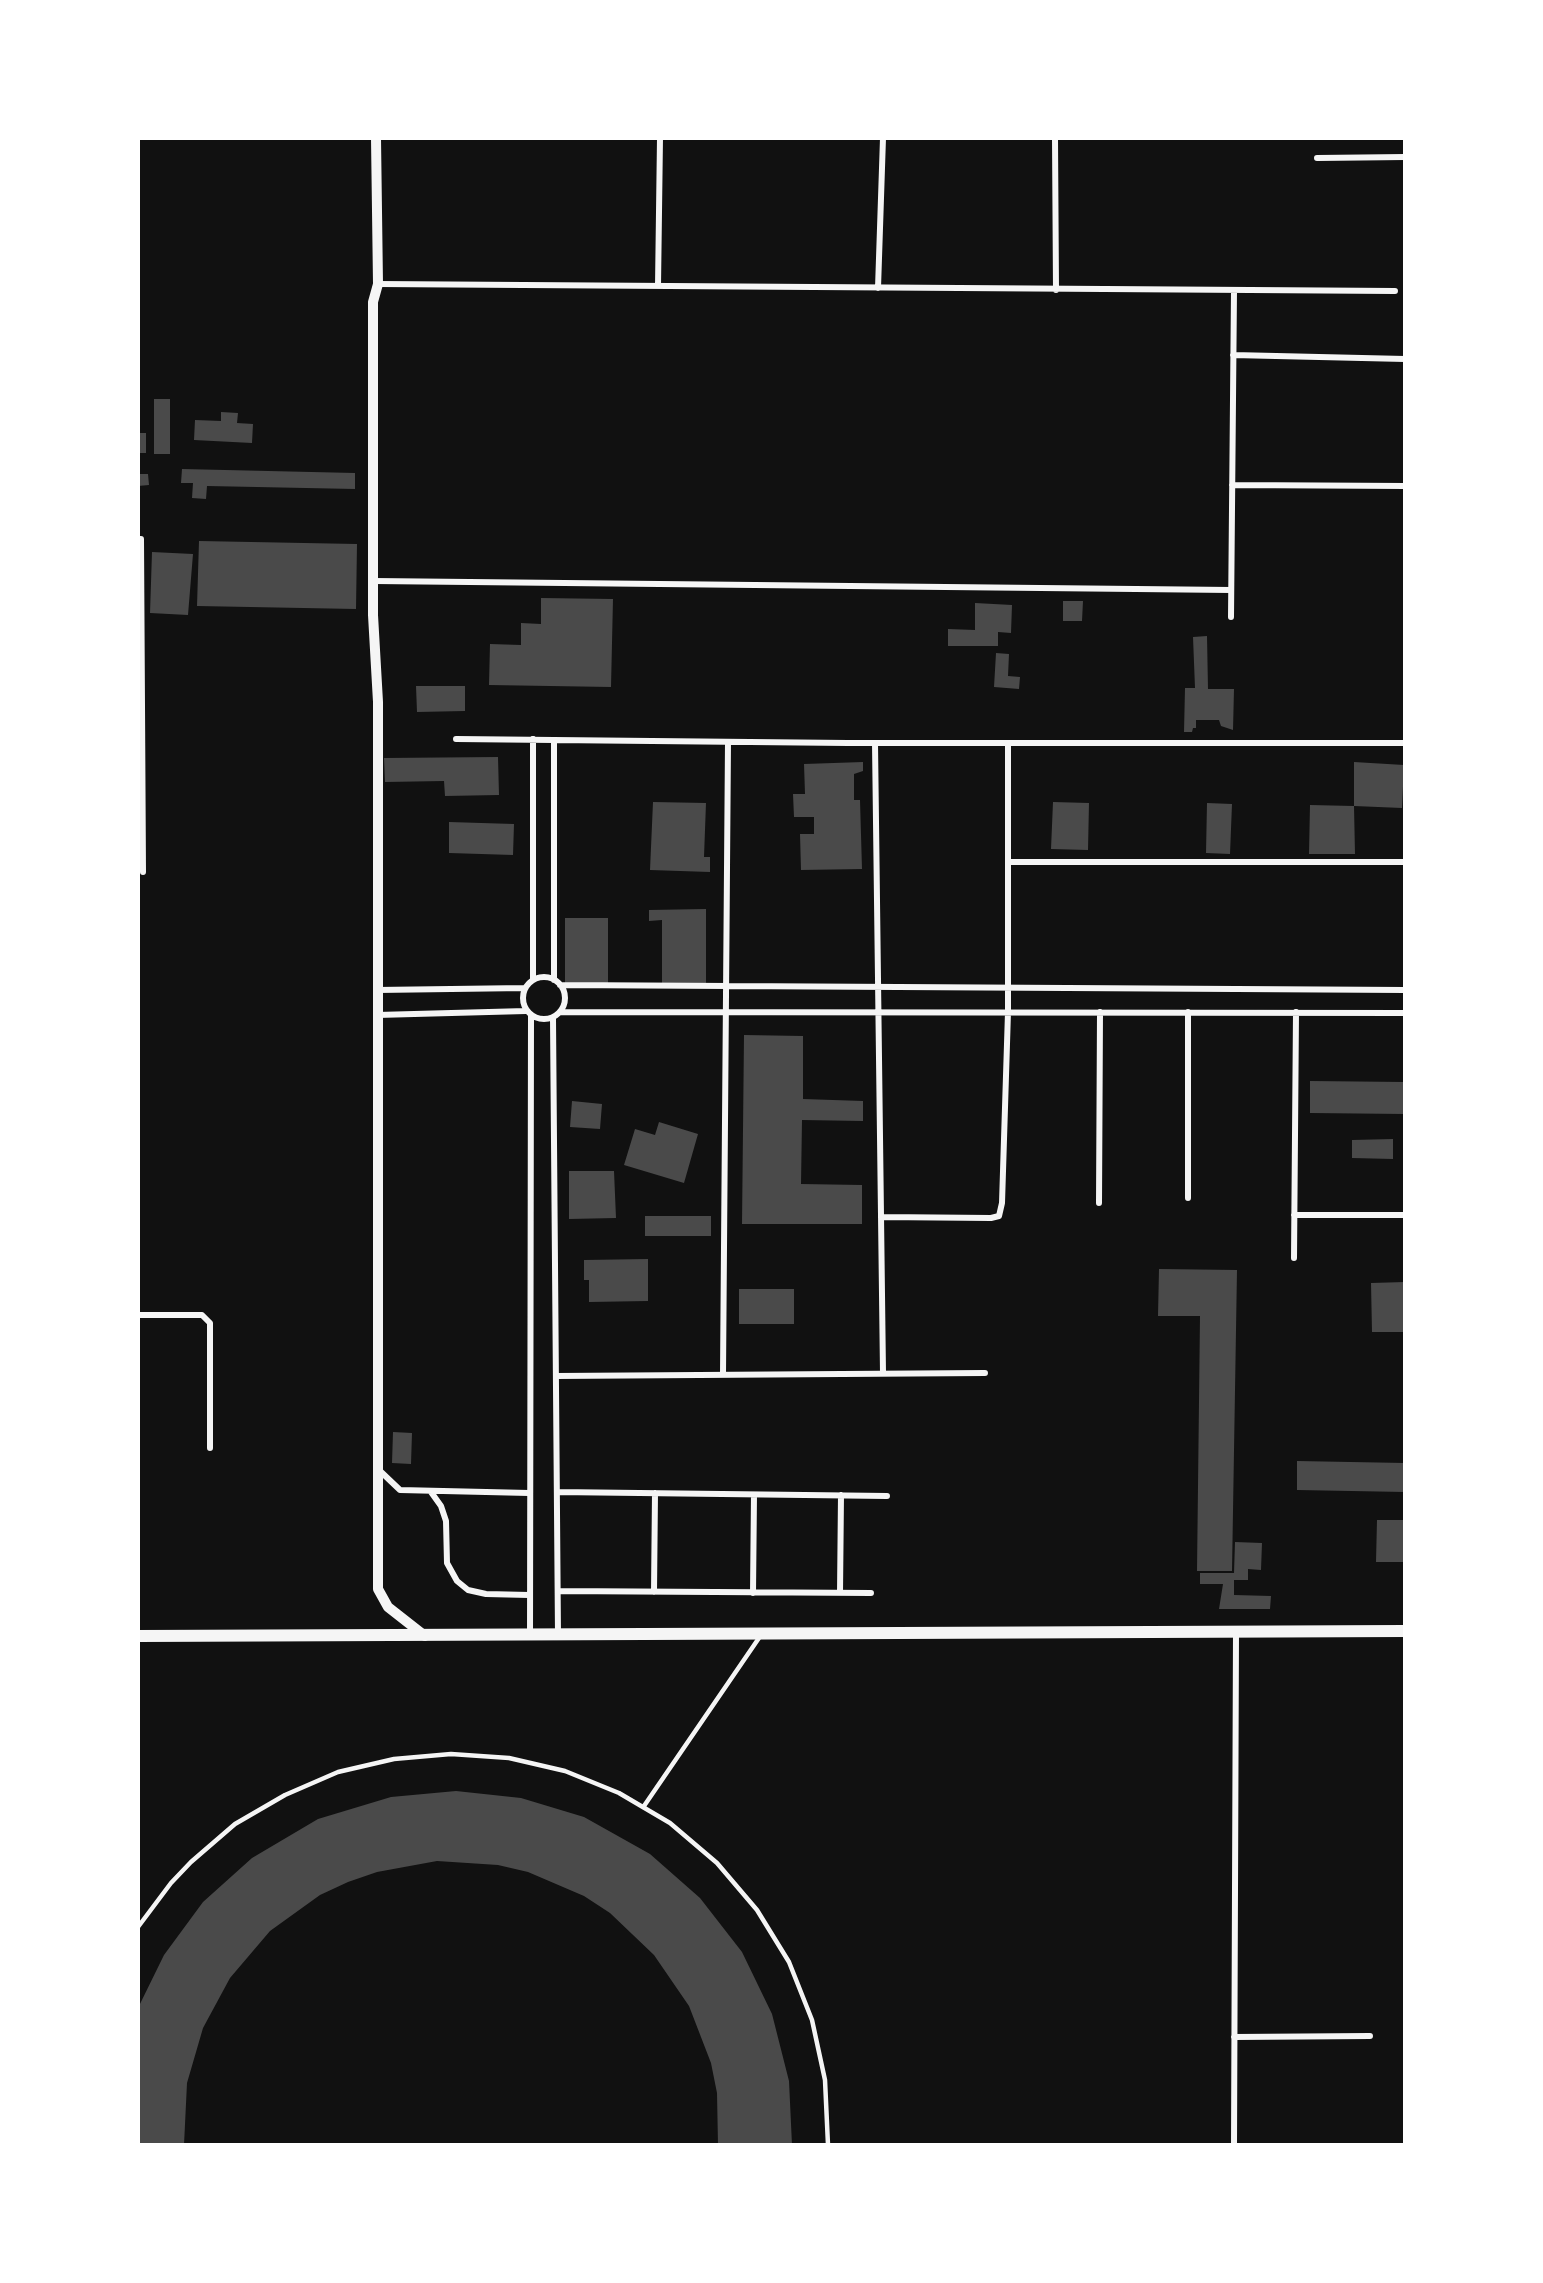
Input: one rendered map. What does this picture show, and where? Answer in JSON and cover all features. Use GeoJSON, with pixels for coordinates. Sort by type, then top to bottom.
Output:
{"type":"FeatureCollection","features":[{"type":"Feature","properties":{"kind":"main road"},"geometry":{"type":"LineString","coordinates":[[138,1636],[1405,1631]]}},
{"type":"Feature","properties":{"kind":"street"},"geometry":{"type":"LineString","coordinates":[[376,138],[378,284],[373,302],[373,615],[378,702],[376,1015],[378,1589],[388,1607],[425,1636]]}},
{"type":"Feature","properties":{"kind":"street"},"geometry":{"type":"LineString","coordinates":[[658,286],[660,138]]}},
{"type":"Feature","properties":{"kind":"street"},"geometry":{"type":"LineString","coordinates":[[878,288],[883,138]]}},
{"type":"Feature","properties":{"kind":"street"},"geometry":{"type":"LineString","coordinates":[[1055,138],[1056,290]]}},
{"type":"Feature","properties":{"kind":"street"},"geometry":{"type":"LineString","coordinates":[[1317,158],[1405,157]]}},
{"type":"Feature","properties":{"kind":"street"},"geometry":{"type":"LineString","coordinates":[[378,284],[1395,291]]}},
{"type":"Feature","properties":{"kind":"street"},"geometry":{"type":"LineString","coordinates":[[1231,617],[1234,291]]}},
{"type":"Feature","properties":{"kind":"street"},"geometry":{"type":"LineString","coordinates":[[1233,355],[1405,359]]}},
{"type":"Feature","properties":{"kind":"street"},"geometry":{"type":"LineString","coordinates":[[1232,486],[1405,486]]}},
{"type":"Feature","properties":{"kind":"street"},"geometry":{"type":"LineString","coordinates":[[138,540],[141,539],[140,719],[143,872]]}},
{"type":"Feature","properties":{"kind":"street"},"geometry":{"type":"LineString","coordinates":[[374,581],[1231,590]]}},
{"type":"Feature","properties":{"kind":"street"},"geometry":{"type":"LineString","coordinates":[[456,739],[875,743],[1405,743]]}},
{"type":"Feature","properties":{"kind":"street"},"geometry":{"type":"LineString","coordinates":[[533,739],[533,980]]}},
{"type":"Feature","properties":{"kind":"street"},"geometry":{"type":"LineString","coordinates":[[376,1015],[528,1013],[542,1020],[553,1018],[560,1012],[565,1001],[557,982],[554,740]]}},
{"type":"Feature","properties":{"kind":"street"},"geometry":{"type":"LineString","coordinates":[[723,1374],[726,1012],[724,986],[729,853],[728,742]]}},
{"type":"Feature","properties":{"kind":"street"},"geometry":{"type":"LineString","coordinates":[[875,743],[883,1373]]}},
{"type":"Feature","properties":{"kind":"street"},"geometry":{"type":"LineString","coordinates":[[881,1217],[991,1218],[999,1215],[1002,1203],[1008,1012],[1008,743]]}},
{"type":"Feature","properties":{"kind":"street"},"geometry":{"type":"LineString","coordinates":[[1008,862],[1405,862]]}},
{"type":"Feature","properties":{"kind":"street"},"geometry":{"type":"LineString","coordinates":[[530,1635],[528,1013],[522,1000],[525,988],[533,980],[540,977],[557,982],[724,986],[1405,990]]}},
{"type":"Feature","properties":{"kind":"street"},"geometry":{"type":"LineString","coordinates":[[377,990],[525,988]]}},
{"type":"Feature","properties":{"kind":"street"},"geometry":{"type":"LineString","coordinates":[[560,1012],[1405,1012]]}},
{"type":"Feature","properties":{"kind":"street"},"geometry":{"type":"LineString","coordinates":[[1099,1203],[1100,1012]]}},
{"type":"Feature","properties":{"kind":"street"},"geometry":{"type":"LineString","coordinates":[[1188,1012],[1188,1198]]}},
{"type":"Feature","properties":{"kind":"street"},"geometry":{"type":"LineString","coordinates":[[1294,1258],[1296,1012]]}},
{"type":"Feature","properties":{"kind":"street"},"geometry":{"type":"LineString","coordinates":[[553,1018],[558,1635]]}},
{"type":"Feature","properties":{"kind":"street"},"geometry":{"type":"LineString","coordinates":[[1294,1215],[1405,1215]]}},
{"type":"Feature","properties":{"kind":"street"},"geometry":{"type":"LineString","coordinates":[[138,1316],[202,1315],[210,1323],[210,1448]]}},
{"type":"Feature","properties":{"kind":"street"},"geometry":{"type":"LineString","coordinates":[[556,1376],[985,1373]]}},
{"type":"Feature","properties":{"kind":"street"},"geometry":{"type":"LineString","coordinates":[[377,1468],[400,1490],[529,1492]]}},
{"type":"Feature","properties":{"kind":"street"},"geometry":{"type":"LineString","coordinates":[[431,1492],[441,1506],[446,1521],[447,1563],[457,1581],[468,1590],[486,1594],[529,1595]]}},
{"type":"Feature","properties":{"kind":"street"},"geometry":{"type":"LineString","coordinates":[[557,1492],[887,1496]]}},
{"type":"Feature","properties":{"kind":"street"},"geometry":{"type":"LineString","coordinates":[[654,1592],[656,1493]]}},
{"type":"Feature","properties":{"kind":"street"},"geometry":{"type":"LineString","coordinates":[[753,1593],[754,1494]]}},
{"type":"Feature","properties":{"kind":"street"},"geometry":{"type":"LineString","coordinates":[[840,1593],[841,1495]]}},
{"type":"Feature","properties":{"kind":"street"},"geometry":{"type":"LineString","coordinates":[[558,1591],[871,1593]]}},
{"type":"Feature","properties":{"kind":"street"},"geometry":{"type":"LineString","coordinates":[[1234,2145],[1236,1632]]}},
{"type":"Feature","properties":{"kind":"street"},"geometry":{"type":"LineString","coordinates":[[1234,2037],[1370,2036]]}},
{"type":"Feature","properties":{"kind":"lane"},"geometry":{"type":"LineString","coordinates":[[644,1806],[762,1635]]}},
{"type":"Feature","properties":{"kind":"lane"},"geometry":{"type":"LineString","coordinates":[[138,1927],[171,1883],[198,1855],[235,1824],[311,1782],[366,1765],[403,1758],[451,1754],[509,1758],[583,1778],[644,1806],[670,1823],[717,1863],[757,1910],[789,1962],[805,2000],[820,2049],[828,2111],[828,2145]]}},
{"type":"Feature","properties":{"kind":"building"},"geometry":{"type":"Polygon","coordinates":[[[154,399],[170,399],[170,454],[154,454],[154,399]]]}},
{"type":"Feature","properties":{"kind":"building"},"geometry":{"type":"Polygon","coordinates":[[[221,412],[238,413],[237,423],[253,424],[252,443],[194,440],[195,420],[221,421],[221,412]]]}},
{"type":"Feature","properties":{"kind":"building"},"geometry":{"type":"Polygon","coordinates":[[[138,433],[146,433],[146,453],[138,453],[138,433]]]}},
{"type":"Feature","properties":{"kind":"building"},"geometry":{"type":"Polygon","coordinates":[[[182,469],[355,473],[355,489],[207,486],[206,499],[192,498],[193,483],[181,483],[182,469]]]}},
{"type":"Feature","properties":{"kind":"building"},"geometry":{"type":"Polygon","coordinates":[[[138,474],[148,474],[149,485],[138,486],[138,474]]]}},
{"type":"Feature","properties":{"kind":"building"},"geometry":{"type":"Polygon","coordinates":[[[199,541],[357,544],[356,609],[197,606],[199,541]]]}},
{"type":"Feature","properties":{"kind":"building"},"geometry":{"type":"Polygon","coordinates":[[[152,552],[193,554],[188,615],[150,613],[152,552]]]}},
{"type":"Feature","properties":{"kind":"building"},"geometry":{"type":"Polygon","coordinates":[[[541,598],[613,599],[611,687],[489,685],[490,644],[521,645],[521,623],[541,624],[541,598]]]}},
{"type":"Feature","properties":{"kind":"building"},"geometry":{"type":"Polygon","coordinates":[[[1063,601],[1083,601],[1082,621],[1063,621],[1063,601]]]}},
{"type":"Feature","properties":{"kind":"building"},"geometry":{"type":"Polygon","coordinates":[[[975,603],[1012,605],[1011,633],[998,632],[998,646],[948,646],[948,629],[975,630],[975,603]]]}},
{"type":"Feature","properties":{"kind":"building"},"geometry":{"type":"Polygon","coordinates":[[[1207,636],[1208,689],[1234,689],[1233,730],[1221,726],[1219,720],[1196,720],[1196,728],[1193,728],[1192,732],[1184,732],[1185,688],[1195,688],[1193,637],[1207,636]]]}},
{"type":"Feature","properties":{"kind":"building"},"geometry":{"type":"Polygon","coordinates":[[[996,653],[1009,654],[1008,676],[1020,677],[1019,689],[994,687],[996,653]]]}},
{"type":"Feature","properties":{"kind":"building"},"geometry":{"type":"Polygon","coordinates":[[[416,686],[465,686],[465,711],[417,712],[416,686]]]}},
{"type":"Feature","properties":{"kind":"building"},"geometry":{"type":"Polygon","coordinates":[[[498,757],[499,795],[445,796],[444,781],[385,782],[384,758],[498,757]]]}},
{"type":"Feature","properties":{"kind":"building"},"geometry":{"type":"Polygon","coordinates":[[[863,762],[863,771],[854,774],[854,800],[860,800],[862,869],[801,870],[800,834],[814,834],[814,817],[794,817],[793,794],[805,794],[804,764],[863,762]]]}},
{"type":"Feature","properties":{"kind":"building"},"geometry":{"type":"Polygon","coordinates":[[[1354,762],[1404,765],[1402,808],[1354,806],[1354,762]]]}},
{"type":"Feature","properties":{"kind":"building"},"geometry":{"type":"Polygon","coordinates":[[[653,802],[706,803],[704,857],[710,857],[710,872],[650,870],[653,802]]]}},
{"type":"Feature","properties":{"kind":"building"},"geometry":{"type":"Polygon","coordinates":[[[1053,802],[1089,803],[1088,850],[1051,849],[1053,802]]]}},
{"type":"Feature","properties":{"kind":"building"},"geometry":{"type":"Polygon","coordinates":[[[1207,803],[1232,804],[1230,854],[1206,853],[1207,803]]]}},
{"type":"Feature","properties":{"kind":"building"},"geometry":{"type":"Polygon","coordinates":[[[1310,805],[1354,806],[1355,854],[1309,854],[1310,805]]]}},
{"type":"Feature","properties":{"kind":"building"},"geometry":{"type":"Polygon","coordinates":[[[449,822],[514,824],[513,855],[449,853],[449,822]]]}},
{"type":"Feature","properties":{"kind":"building"},"geometry":{"type":"Polygon","coordinates":[[[706,909],[706,985],[662,985],[662,920],[649,921],[649,910],[706,909]]]}},
{"type":"Feature","properties":{"kind":"building"},"geometry":{"type":"Polygon","coordinates":[[[565,918],[608,918],[608,985],[565,985],[565,918]]]}},
{"type":"Feature","properties":{"kind":"building"},"geometry":{"type":"Polygon","coordinates":[[[744,1035],[803,1036],[803,1099],[863,1101],[863,1121],[802,1120],[801,1184],[862,1185],[862,1224],[742,1224],[744,1035]]]}},
{"type":"Feature","properties":{"kind":"building"},"geometry":{"type":"Polygon","coordinates":[[[1310,1081],[1405,1082],[1405,1114],[1310,1113],[1310,1081]]]}},
{"type":"Feature","properties":{"kind":"building"},"geometry":{"type":"Polygon","coordinates":[[[572,1101],[602,1104],[600,1129],[570,1127],[572,1101]]]}},
{"type":"Feature","properties":{"kind":"building"},"geometry":{"type":"Polygon","coordinates":[[[659,1122],[698,1134],[684,1183],[624,1165],[635,1129],[655,1135],[659,1122]]]}},
{"type":"Feature","properties":{"kind":"building"},"geometry":{"type":"Polygon","coordinates":[[[1393,1139],[1393,1159],[1352,1158],[1352,1140],[1393,1139]]]}},
{"type":"Feature","properties":{"kind":"building"},"geometry":{"type":"Polygon","coordinates":[[[569,1171],[614,1171],[616,1218],[569,1219],[569,1171]]]}},
{"type":"Feature","properties":{"kind":"building"},"geometry":{"type":"Polygon","coordinates":[[[645,1216],[711,1216],[711,1236],[645,1236],[645,1216]]]}},
{"type":"Feature","properties":{"kind":"building"},"geometry":{"type":"Polygon","coordinates":[[[648,1259],[648,1301],[589,1302],[589,1280],[584,1280],[584,1260],[648,1259]]]}},
{"type":"Feature","properties":{"kind":"building"},"geometry":{"type":"Polygon","coordinates":[[[1159,1269],[1237,1270],[1232,1571],[1197,1571],[1200,1316],[1158,1316],[1159,1269]]]}},
{"type":"Feature","properties":{"kind":"building"},"geometry":{"type":"Polygon","coordinates":[[[1405,1282],[1405,1332],[1372,1332],[1371,1283],[1405,1282]]]}},
{"type":"Feature","properties":{"kind":"building"},"geometry":{"type":"Polygon","coordinates":[[[739,1289],[794,1289],[794,1324],[739,1324],[739,1289]]]}},
{"type":"Feature","properties":{"kind":"building"},"geometry":{"type":"Polygon","coordinates":[[[393,1432],[412,1433],[411,1464],[392,1463],[393,1432]]]}},
{"type":"Feature","properties":{"kind":"building"},"geometry":{"type":"Polygon","coordinates":[[[1297,1461],[1405,1463],[1405,1492],[1297,1490],[1297,1461]]]}},
{"type":"Feature","properties":{"kind":"building"},"geometry":{"type":"Polygon","coordinates":[[[1377,1520],[1405,1520],[1405,1562],[1376,1562],[1377,1520]]]}},
{"type":"Feature","properties":{"kind":"building"},"geometry":{"type":"Polygon","coordinates":[[[1235,1542],[1262,1543],[1261,1570],[1248,1569],[1248,1580],[1234,1580],[1234,1595],[1271,1596],[1270,1609],[1219,1609],[1223,1584],[1200,1584],[1200,1573],[1234,1573],[1235,1542]]]}},
{"type":"Feature","properties":{"kind":"building"},"geometry":{"type":"Polygon","coordinates":[[[456,1791],[521,1798],[584,1817],[650,1854],[700,1898],[742,1952],[772,2014],[789,2081],[792,2145],[718,2145],[717,2093],[711,2063],[689,2006],[654,1955],[610,1913],[584,1896],[528,1872],[498,1865],[437,1861],[377,1872],[348,1882],[320,1895],[270,1931],[230,1978],[203,2028],[187,2083],[184,2145],[138,2145],[138,2008],[164,1955],[203,1902],[252,1858],[318,1819],[391,1797],[456,1791]]]}}]}
